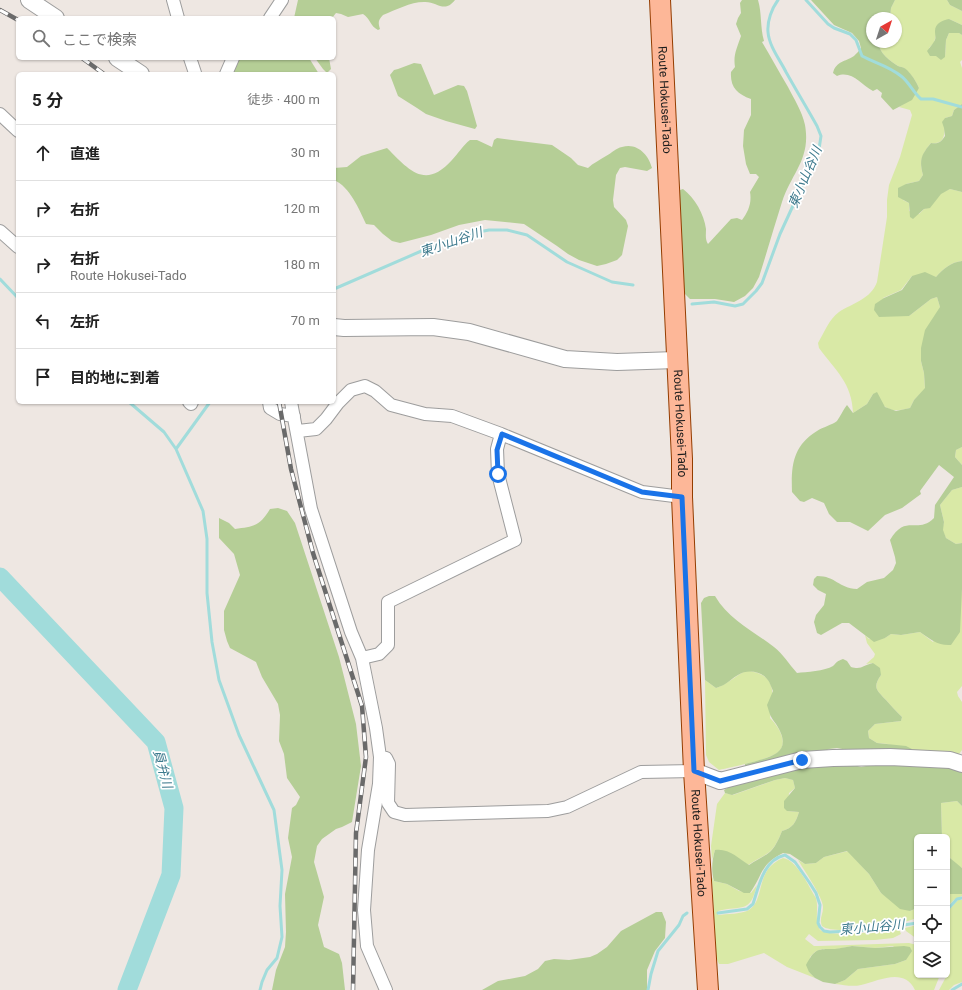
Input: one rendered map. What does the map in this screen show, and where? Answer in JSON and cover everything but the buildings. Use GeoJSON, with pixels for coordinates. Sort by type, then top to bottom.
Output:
{"type":"FeatureCollection","features":[{"type":"Feature","properties":{"kind":"main road","name":"Route Hokusei-Tado"},"geometry":{"type":"LineString","coordinates":[[660,0],[676,360],[682,459],[682,497],[694,771],[708,990]]}},
{"type":"Feature","properties":{"kind":"street"},"geometry":{"type":"LineString","coordinates":[[29,0],[53,16]]}},
{"type":"Feature","properties":{"kind":"street"},"geometry":{"type":"LineString","coordinates":[[173,0],[177,16]]}},
{"type":"Feature","properties":{"kind":"street"},"geometry":{"type":"LineString","coordinates":[[271,16],[282,0]]}},
{"type":"Feature","properties":{"kind":"street"},"geometry":{"type":"LineString","coordinates":[[120,60],[138,72]]}},
{"type":"Feature","properties":{"kind":"street"},"geometry":{"type":"LineString","coordinates":[[191,60],[194,72]]}},
{"type":"Feature","properties":{"kind":"street"},"geometry":{"type":"LineString","coordinates":[[227,72],[232,60]]}},
{"type":"Feature","properties":{"kind":"street"},"geometry":{"type":"LineString","coordinates":[[0,114],[16,129]]}},
{"type":"Feature","properties":{"kind":"street"},"geometry":{"type":"LineString","coordinates":[[0,231],[16,245]]}},
{"type":"Feature","properties":{"kind":"street"},"geometry":{"type":"LineString","coordinates":[[336,327],[433,327],[469,332],[565,359],[617,362],[676,360]]}},
{"type":"Feature","properties":{"kind":"street"},"geometry":{"type":"LineString","coordinates":[[298,432],[316,429],[351,390],[365,386],[391,405],[425,414],[452,416],[502,434],[642,492],[682,497]]}},
{"type":"Feature","properties":{"kind":"street"},"geometry":{"type":"LineString","coordinates":[[269,404],[270,408],[280,414],[294,416]]}},
{"type":"Feature","properties":{"kind":"street"},"geometry":{"type":"LineString","coordinates":[[291,404],[298,432],[311,509],[351,632],[362,658],[376,728],[380,757],[378,784],[368,850],[364,910],[367,946],[386,990]]}},
{"type":"Feature","properties":{"kind":"street"},"geometry":{"type":"LineString","coordinates":[[362,658],[379,654],[388,645],[388,602],[514,540],[498,474],[497,450],[502,434]]}},
{"type":"Feature","properties":{"kind":"street"},"geometry":{"type":"LineString","coordinates":[[380,757],[386,758],[389,764],[388,803],[394,812],[405,815],[548,811],[567,807],[641,772],[694,771],[720,781],[802,760],[833,758],[890,758],[950,760],[962,764]]}},
{"type":"Feature","properties":{"kind":"green space"},"geometry":{"type":"Polygon","coordinates":[[[298,0],[455,0],[451,4],[444,7],[429,2],[419,2],[403,7],[383,15],[379,20],[380,29],[378,30],[363,14],[348,17],[336,13],[334,16],[294,16],[298,0]]]}},
{"type":"Feature","properties":{"kind":"green space"},"geometry":{"type":"Polygon","coordinates":[[[742,0],[758,0],[764,41],[762,42],[798,105],[805,125],[805,147],[800,165],[786,191],[759,277],[753,288],[745,296],[734,302],[715,299],[690,299],[685,294],[683,283],[680,190],[683,189],[698,207],[705,223],[706,239],[708,244],[731,219],[737,218],[742,220],[749,207],[750,192],[759,177],[756,174],[750,174],[746,164],[743,146],[744,130],[751,115],[751,99],[742,95],[735,89],[731,77],[731,72],[735,67],[735,55],[741,36],[736,24],[741,13],[740,3],[742,0]]]}},
{"type":"Feature","properties":{"kind":"green space"},"geometry":{"type":"Polygon","coordinates":[[[811,0],[895,0],[891,12],[866,12],[866,48],[880,48],[882,53],[892,62],[906,69],[911,74],[919,88],[912,100],[893,110],[881,97],[882,93],[877,89],[873,91],[852,77],[847,75],[837,76],[833,73],[836,66],[854,56],[861,48],[859,41],[852,33],[834,25],[811,0]]]}},
{"type":"Feature","properties":{"kind":"green space"},"geometry":{"type":"Polygon","coordinates":[[[895,0],[947,0],[950,5],[962,11],[962,25],[949,19],[936,35],[934,43],[929,48],[945,57],[946,40],[949,33],[959,33],[962,35],[962,60],[960,62],[962,68],[962,104],[954,110],[952,116],[945,118],[945,131],[943,139],[936,143],[931,143],[925,151],[921,162],[923,175],[919,181],[906,184],[903,200],[909,203],[909,211],[919,214],[924,209],[930,207],[941,193],[950,189],[962,192],[962,261],[948,266],[936,277],[912,276],[901,290],[883,298],[909,316],[931,299],[937,297],[940,307],[921,361],[924,373],[925,389],[914,400],[910,408],[897,410],[889,409],[885,407],[873,394],[867,404],[853,413],[850,393],[846,385],[819,348],[818,343],[835,315],[866,297],[877,282],[887,217],[889,185],[900,157],[912,115],[910,110],[899,107],[905,103],[919,88],[904,68],[888,59],[880,49],[902,48],[902,12],[891,12],[895,0]]]}},
{"type":"Feature","properties":{"kind":"green space"},"geometry":{"type":"Polygon","coordinates":[[[947,0],[962,0],[962,11],[950,5],[947,0]]]}},
{"type":"Feature","properties":{"kind":"green space"},"geometry":{"type":"Polygon","coordinates":[[[949,19],[962,25],[962,35],[959,33],[949,33],[946,40],[945,57],[941,60],[936,56],[930,56],[927,51],[935,40],[936,26],[942,21],[949,19]]]}},
{"type":"Feature","properties":{"kind":"green space"},"geometry":{"type":"Polygon","coordinates":[[[237,60],[310,60],[318,72],[232,72],[237,60]]]}},
{"type":"Feature","properties":{"kind":"green space"},"geometry":{"type":"Polygon","coordinates":[[[316,60],[329,60],[331,69],[326,72],[316,60]]]}},
{"type":"Feature","properties":{"kind":"green space"},"geometry":{"type":"Polygon","coordinates":[[[414,63],[421,64],[434,95],[458,85],[464,86],[467,91],[477,126],[475,129],[426,114],[398,96],[390,75],[394,70],[414,63]]]}},
{"type":"Feature","properties":{"kind":"green space"},"geometry":{"type":"Polygon","coordinates":[[[962,104],[962,192],[950,189],[941,194],[930,208],[924,209],[913,219],[910,217],[909,203],[898,197],[898,188],[906,184],[919,181],[923,175],[921,161],[923,154],[931,143],[938,143],[944,138],[944,128],[942,122],[945,118],[952,116],[954,110],[962,104]]]}},
{"type":"Feature","properties":{"kind":"green space"},"geometry":{"type":"Polygon","coordinates":[[[497,138],[552,145],[571,158],[578,165],[588,168],[616,149],[633,146],[642,151],[652,168],[647,171],[625,167],[620,168],[616,175],[613,200],[614,207],[626,220],[628,226],[622,255],[617,260],[597,266],[579,260],[568,254],[524,224],[485,220],[459,225],[431,235],[400,243],[392,241],[374,225],[366,224],[357,205],[349,193],[340,183],[336,181],[336,168],[347,167],[361,156],[387,148],[410,169],[418,174],[425,175],[434,174],[442,169],[470,140],[477,140],[492,147],[494,140],[497,138]]]}},
{"type":"Feature","properties":{"kind":"green space"},"geometry":{"type":"Polygon","coordinates":[[[962,261],[962,447],[956,450],[955,457],[962,465],[962,487],[952,490],[940,505],[944,522],[943,530],[946,538],[956,544],[962,543],[960,632],[951,645],[938,643],[920,632],[901,635],[891,634],[874,642],[849,623],[842,623],[821,635],[817,633],[814,622],[816,615],[824,605],[826,594],[818,590],[813,585],[814,579],[817,576],[829,578],[845,587],[857,589],[867,582],[884,578],[893,570],[896,563],[890,540],[901,528],[906,526],[922,525],[928,523],[934,518],[935,505],[954,477],[939,465],[920,491],[921,494],[902,508],[885,515],[868,531],[850,522],[837,522],[829,514],[824,503],[812,498],[804,502],[800,501],[792,492],[792,473],[795,457],[798,450],[809,437],[837,421],[847,405],[853,413],[867,404],[873,394],[877,392],[885,407],[896,411],[910,408],[914,400],[925,388],[924,373],[921,361],[921,348],[925,330],[940,307],[937,297],[931,299],[909,316],[879,317],[874,310],[875,304],[902,290],[912,276],[925,272],[936,277],[948,266],[962,261]]]}},
{"type":"Feature","properties":{"kind":"green space"},"geometry":{"type":"Polygon","coordinates":[[[962,447],[962,465],[955,457],[956,450],[962,447]]]}},
{"type":"Feature","properties":{"kind":"green space"},"geometry":{"type":"Polygon","coordinates":[[[962,487],[962,543],[956,544],[946,538],[942,530],[944,522],[940,505],[952,490],[962,487]]]}},
{"type":"Feature","properties":{"kind":"green space"},"geometry":{"type":"Polygon","coordinates":[[[278,508],[287,511],[295,523],[339,657],[356,724],[361,766],[352,822],[336,829],[322,839],[317,846],[314,862],[324,897],[318,925],[324,947],[339,954],[342,963],[345,990],[272,990],[276,970],[285,947],[285,894],[292,857],[288,838],[292,808],[296,805],[300,797],[287,778],[284,754],[279,741],[280,715],[278,704],[262,677],[256,662],[230,648],[227,641],[224,630],[224,611],[240,575],[234,554],[219,538],[219,518],[229,523],[235,529],[247,527],[256,525],[263,519],[270,509],[278,508]]]}},
{"type":"Feature","properties":{"kind":"green space"},"geometry":{"type":"Polygon","coordinates":[[[962,589],[962,686],[957,692],[962,702],[962,750],[959,754],[962,757],[910,752],[888,744],[877,743],[869,738],[868,731],[875,724],[901,721],[902,717],[877,689],[876,686],[878,679],[881,675],[873,663],[866,664],[874,657],[875,654],[867,643],[865,635],[869,639],[885,638],[891,634],[901,635],[920,632],[933,642],[961,594],[962,589]]]}},
{"type":"Feature","properties":{"kind":"green space"},"geometry":{"type":"Polygon","coordinates":[[[715,596],[727,612],[777,650],[797,673],[825,669],[833,666],[838,661],[843,659],[847,661],[851,667],[855,668],[860,668],[873,663],[880,668],[881,675],[876,686],[877,689],[902,717],[901,721],[875,724],[868,731],[869,738],[877,743],[906,746],[912,749],[910,752],[853,751],[837,748],[829,749],[822,753],[745,767],[745,764],[777,753],[781,748],[783,742],[781,734],[770,715],[767,705],[773,691],[769,682],[764,676],[754,672],[742,673],[726,684],[716,688],[705,680],[701,603],[704,598],[715,596]]]}},
{"type":"Feature","properties":{"kind":"green space"},"geometry":{"type":"Polygon","coordinates":[[[748,670],[766,677],[772,687],[772,706],[770,718],[776,724],[780,732],[783,745],[777,753],[771,756],[719,770],[709,762],[706,755],[705,680],[716,688],[748,670]]]}},
{"type":"Feature","properties":{"kind":"green space"},"geometry":{"type":"Polygon","coordinates":[[[888,762],[962,769],[962,806],[957,801],[941,803],[942,834],[914,834],[914,909],[910,911],[900,909],[881,893],[869,874],[847,851],[824,857],[816,863],[805,864],[790,854],[783,853],[770,861],[750,893],[744,893],[727,884],[714,881],[712,866],[715,850],[729,852],[749,865],[766,855],[772,849],[779,839],[782,831],[794,824],[799,812],[787,811],[784,808],[784,801],[795,788],[793,780],[785,778],[775,780],[732,795],[725,793],[724,790],[729,787],[803,765],[847,763],[861,767],[888,762]]]}},
{"type":"Feature","properties":{"kind":"green space"},"geometry":{"type":"Polygon","coordinates":[[[785,778],[793,780],[795,788],[789,793],[787,811],[799,812],[794,824],[782,831],[772,849],[748,865],[741,860],[715,850],[712,860],[711,846],[717,804],[725,793],[733,795],[775,780],[785,778]]]}},
{"type":"Feature","properties":{"kind":"green space"},"geometry":{"type":"Polygon","coordinates":[[[957,801],[962,806],[962,868],[950,856],[950,834],[942,834],[941,803],[957,801]]]}},
{"type":"Feature","properties":{"kind":"green space"},"geometry":{"type":"Polygon","coordinates":[[[848,851],[869,874],[881,893],[910,911],[914,909],[914,919],[894,925],[863,929],[834,930],[822,926],[822,903],[817,891],[798,860],[805,864],[816,863],[824,857],[848,851]]]}},
{"type":"Feature","properties":{"kind":"green space"},"geometry":{"type":"Polygon","coordinates":[[[783,858],[788,860],[798,869],[816,898],[817,922],[820,930],[836,934],[847,934],[899,929],[901,934],[893,938],[875,940],[818,941],[809,934],[805,939],[814,946],[909,943],[914,944],[914,978],[939,978],[934,990],[915,990],[910,983],[898,977],[891,977],[858,986],[835,984],[845,980],[858,969],[895,964],[906,960],[893,946],[875,948],[852,946],[837,949],[822,949],[815,952],[810,957],[809,972],[815,978],[787,967],[764,953],[728,964],[719,964],[716,957],[712,877],[714,881],[727,884],[739,891],[751,893],[757,885],[748,904],[744,907],[718,911],[718,915],[743,912],[749,910],[754,905],[764,877],[774,863],[783,858]]]}},
{"type":"Feature","properties":{"kind":"green space"},"geometry":{"type":"Polygon","coordinates":[[[950,858],[962,868],[962,894],[950,894],[950,858]]]}},
{"type":"Feature","properties":{"kind":"green space"},"geometry":{"type":"Polygon","coordinates":[[[950,894],[962,894],[962,896],[950,904],[950,894]]]}},
{"type":"Feature","properties":{"kind":"green space"},"geometry":{"type":"Polygon","coordinates":[[[958,900],[962,900],[962,982],[954,985],[949,990],[939,990],[945,978],[950,978],[950,909],[958,900]]]}},
{"type":"Feature","properties":{"kind":"green space"},"geometry":{"type":"Polygon","coordinates":[[[656,912],[662,912],[666,922],[665,938],[655,951],[647,970],[647,990],[482,990],[498,981],[525,976],[538,969],[545,961],[554,959],[569,960],[590,957],[597,954],[607,947],[621,931],[656,912]]]}},
{"type":"Feature","properties":{"kind":"green space"},"geometry":{"type":"Polygon","coordinates":[[[914,926],[914,937],[906,931],[905,928],[914,926]]]}},
{"type":"Feature","properties":{"kind":"green space"},"geometry":{"type":"Polygon","coordinates":[[[852,946],[875,948],[904,946],[910,947],[912,951],[906,960],[895,964],[858,969],[845,980],[835,984],[823,982],[815,978],[809,972],[806,965],[815,952],[825,949],[852,946]]]}},
{"type":"Feature","properties":{"kind":"waterway","name":"東小山谷川"},"geometry":{"type":"LineString","coordinates":[[692,304],[714,302],[735,306],[743,304],[756,291],[762,283],[780,234],[819,149],[821,136],[817,126],[770,42],[768,32],[769,19],[778,0]]}},
{"type":"Feature","properties":{"kind":"waterway"},"geometry":{"type":"LineString","coordinates":[[806,0],[828,24],[850,34],[856,40],[862,56],[887,67],[904,78],[921,99],[933,99],[962,107]]}},
{"type":"Feature","properties":{"kind":"waterway","name":"東小山谷川"},"geometry":{"type":"LineString","coordinates":[[336,288],[426,249],[463,235],[489,230],[507,230],[527,235],[567,262],[612,282],[633,285]]}},
{"type":"Feature","properties":{"kind":"waterway"},"geometry":{"type":"LineString","coordinates":[[0,279],[16,296]]}},
{"type":"Feature","properties":{"kind":"waterway"},"geometry":{"type":"LineString","coordinates":[[131,404],[164,432],[176,449],[203,511],[207,539],[207,593],[212,642],[219,680],[239,735],[274,810],[282,870],[280,906],[282,937],[277,958],[267,970],[260,990]]}},
{"type":"Feature","properties":{"kind":"waterway","name":"東小山谷川"},"geometry":{"type":"LineString","coordinates":[[176,449],[209,404]]}},
{"type":"Feature","properties":{"kind":"waterway","name":"員弁川"},"geometry":{"type":"LineString","coordinates":[[0,577],[156,742],[174,808],[171,875],[127,990]]}},
{"type":"Feature","properties":{"kind":"waterway","name":"東小山谷川"},"geometry":{"type":"LineString","coordinates":[[718,913],[747,909],[753,904],[760,882],[767,868],[772,862],[785,855],[795,862],[816,893],[820,905],[818,923],[824,931],[871,930],[914,923]]}},
{"type":"Feature","properties":{"kind":"waterway","name":"東小山谷川"},"geometry":{"type":"LineString","coordinates":[[950,907],[957,899],[962,898]]}},
{"type":"Feature","properties":{"kind":"waterway","name":"東小山谷川"},"geometry":{"type":"LineString","coordinates":[[648,990],[658,951],[679,925],[683,916],[687,913]]}},
{"type":"Feature","properties":{"kind":"waterway","name":"東小山谷川"},"geometry":{"type":"LineString","coordinates":[[952,990],[962,984]]}},
{"type":"Feature","properties":{"kind":"railway"},"geometry":{"type":"LineString","coordinates":[[0,10],[16,19]]}},
{"type":"Feature","properties":{"kind":"railway"},"geometry":{"type":"LineString","coordinates":[[85,60],[101,72]]}},
{"type":"Feature","properties":{"kind":"railway"},"geometry":{"type":"LineString","coordinates":[[279,404],[291,469],[313,553],[362,706],[366,757],[356,833],[353,990]]}},
{"type":"Feature","properties":{"kind":"route"},"geometry":{"type":"LineString","coordinates":[[498,474],[497,450],[502,434],[642,492],[682,497],[694,771],[720,781],[802,760]]}}]}
